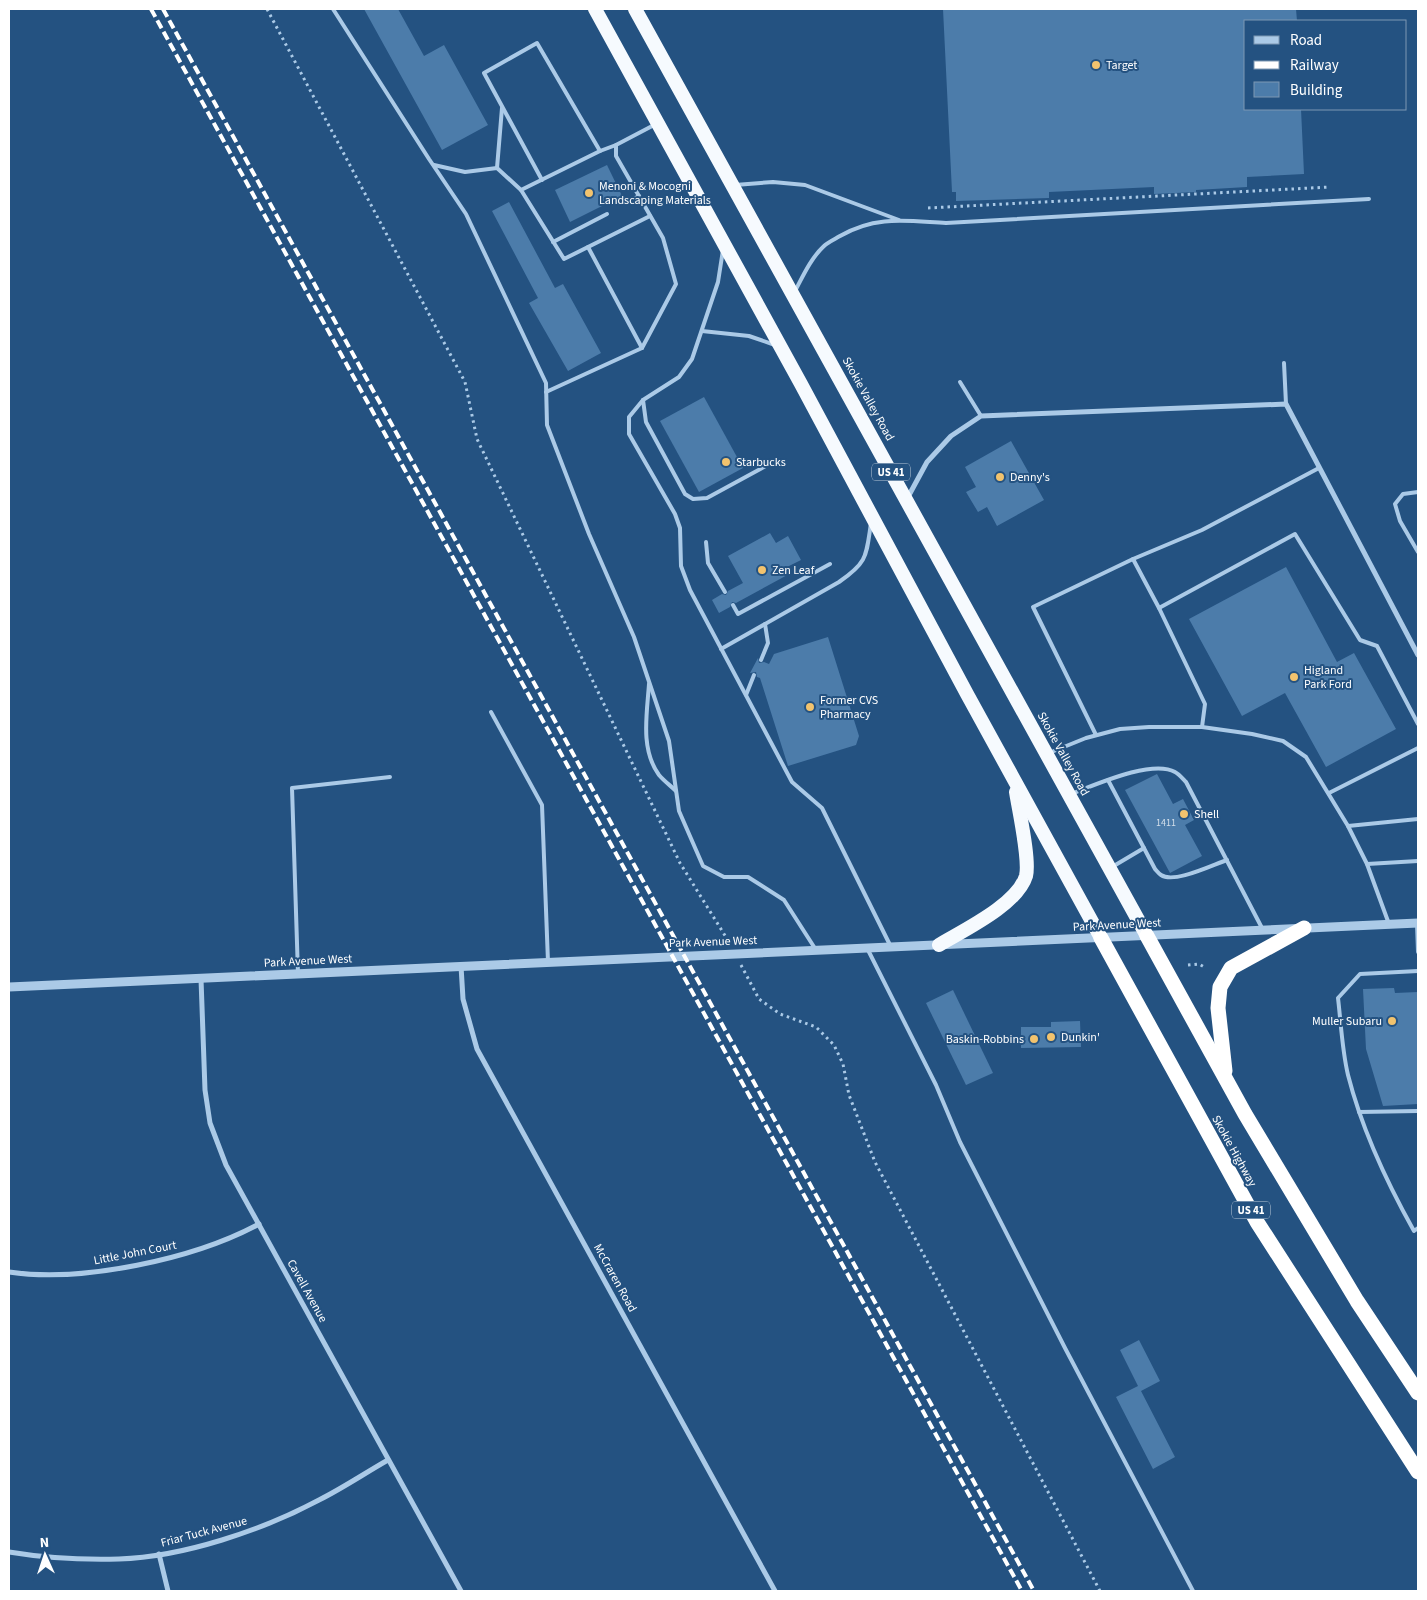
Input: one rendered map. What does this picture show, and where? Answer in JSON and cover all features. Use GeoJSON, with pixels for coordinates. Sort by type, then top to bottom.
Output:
{"type":"FeatureCollection","features":[{"type":"Feature","properties":{"kind":"highway","name":"US 41"},"geometry":{"type":"LineString","coordinates":[[595,9],[781,346],[1101,938]]}},
{"type":"Feature","properties":{"kind":"highway","name":"Skokie Valley Road"},"geometry":{"type":"LineString","coordinates":[[635,9],[1147,936]]}},
{"type":"Feature","properties":{"kind":"highway"},"geometry":{"type":"LineString","coordinates":[[939,945],[1009,902],[1020,890],[1026,875],[1025,848],[1015,781]]}},
{"type":"Feature","properties":{"kind":"highway"},"geometry":{"type":"LineString","coordinates":[[1226,1080],[1218,1008],[1220,987],[1231,968],[1304,928]]}},
{"type":"Feature","properties":{"kind":"highway","name":"US 41"},"geometry":{"type":"LineString","coordinates":[[1147,936],[1226,1080],[1357,1301],[1418,1392]]}},
{"type":"Feature","properties":{"kind":"highway","name":"Skokie Highway"},"geometry":{"type":"LineString","coordinates":[[1101,938],[1257,1222],[1418,1472]]}},
{"type":"Feature","properties":{"kind":"street"},"geometry":{"type":"LineString","coordinates":[[907,500],[927,462],[951,436],[981,416],[1286,404],[1417,651]]}},
{"type":"Feature","properties":{"kind":"street","name":"Park Avenue West"},"geometry":{"type":"LineString","coordinates":[[9,987],[201,980],[461,966],[1418,923]]}},
{"type":"Feature","properties":{"kind":"street","name":"McCraren Road"},"geometry":{"type":"LineString","coordinates":[[461,966],[463,999],[477,1049],[775,1591]]}},
{"type":"Feature","properties":{"kind":"street","name":"Cavell Avenue"},"geometry":{"type":"LineString","coordinates":[[201,980],[205,1090],[210,1123],[226,1165],[461,1591]]}},
{"type":"Feature","properties":{"kind":"street","name":"Little John Court"},"geometry":{"type":"LineString","coordinates":[[9,1272],[37,1274],[82,1273],[107,1270],[181,1255],[244,1233],[259,1224]]}},
{"type":"Feature","properties":{"kind":"street","name":"Friar Tuck Avenue"},"geometry":{"type":"LineString","coordinates":[[9,1552],[70,1559],[121,1559],[209,1544],[263,1526],[319,1500],[388,1460]]}},
{"type":"Feature","properties":{"kind":"street"},"geometry":{"type":"LineString","coordinates":[[159,1554],[168,1591]]}},
{"type":"Feature","properties":{"kind":"lane"},"geometry":{"type":"LineString","coordinates":[[333,9],[466,214],[546,383],[547,425],[589,534],[634,637],[670,740],[679,811],[703,866],[724,877],[748,877],[784,900],[816,950]]}},
{"type":"Feature","properties":{"kind":"lane"},"geometry":{"type":"LineString","coordinates":[[542,180],[484,73],[537,43],[600,151]]}},
{"type":"Feature","properties":{"kind":"lane"},"geometry":{"type":"LineString","coordinates":[[496,168],[502,106]]}},
{"type":"Feature","properties":{"kind":"lane"},"geometry":{"type":"LineString","coordinates":[[521,190],[658,123]]}},
{"type":"Feature","properties":{"kind":"lane"},"geometry":{"type":"LineString","coordinates":[[546,392],[642,348],[676,284],[663,238],[616,156],[616,145]]}},
{"type":"Feature","properties":{"kind":"lane"},"geometry":{"type":"LineString","coordinates":[[433,165],[465,172],[496,168],[521,190],[564,259],[650,216]]}},
{"type":"Feature","properties":{"kind":"lane"},"geometry":{"type":"LineString","coordinates":[[732,185],[773,182],[805,185],[902,221]]}},
{"type":"Feature","properties":{"kind":"lane"},"geometry":{"type":"LineString","coordinates":[[627,203],[639,196]]}},
{"type":"Feature","properties":{"kind":"lane"},"geometry":{"type":"LineString","coordinates":[[793,296],[808,268],[825,245],[848,231],[872,222],[946,223],[1369,199]]}},
{"type":"Feature","properties":{"kind":"lane"},"geometry":{"type":"LineString","coordinates":[[553,242],[607,214]]}},
{"type":"Feature","properties":{"kind":"lane"},"geometry":{"type":"LineString","coordinates":[[724,243],[718,282],[692,360],[679,377],[643,400],[629,418],[629,434],[675,514],[680,528],[681,566],[690,590],[792,782],[822,808],[891,947]]}},
{"type":"Feature","properties":{"kind":"lane"},"geometry":{"type":"LineString","coordinates":[[588,247],[642,348]]}},
{"type":"Feature","properties":{"kind":"lane"},"geometry":{"type":"LineString","coordinates":[[702,332],[749,336],[781,346]]}},
{"type":"Feature","properties":{"kind":"lane"},"geometry":{"type":"LineString","coordinates":[[1284,363],[1286,404]]}},
{"type":"Feature","properties":{"kind":"lane"},"geometry":{"type":"LineString","coordinates":[[960,382],[981,416]]}},
{"type":"Feature","properties":{"kind":"lane"},"geometry":{"type":"LineString","coordinates":[[643,400],[646,422],[685,494],[693,499],[707,498],[773,462]]}},
{"type":"Feature","properties":{"kind":"lane"},"geometry":{"type":"LineString","coordinates":[[1096,735],[1033,607],[1133,559],[1202,530],[1319,468]]}},
{"type":"Feature","properties":{"kind":"lane"},"geometry":{"type":"LineString","coordinates":[[1418,492],[1403,494],[1395,504],[1400,521],[1418,552]]}},
{"type":"Feature","properties":{"kind":"lane"},"geometry":{"type":"LineString","coordinates":[[721,649],[839,582],[856,570],[866,556],[872,516]]}},
{"type":"Feature","properties":{"kind":"lane"},"geometry":{"type":"LineString","coordinates":[[1159,608],[1295,534],[1360,640],[1377,646],[1418,724]]}},
{"type":"Feature","properties":{"kind":"lane"},"geometry":{"type":"LineString","coordinates":[[706,542],[708,563],[725,592]]}},
{"type":"Feature","properties":{"kind":"lane"},"geometry":{"type":"LineString","coordinates":[[1133,559],[1159,608],[1204,704],[1202,727]]}},
{"type":"Feature","properties":{"kind":"lane"},"geometry":{"type":"LineString","coordinates":[[733,605],[738,614],[830,564]]}},
{"type":"Feature","properties":{"kind":"lane"},"geometry":{"type":"LineString","coordinates":[[761,660],[768,643],[765,624]]}},
{"type":"Feature","properties":{"kind":"lane"},"geometry":{"type":"LineString","coordinates":[[746,695],[754,675]]}},
{"type":"Feature","properties":{"kind":"lane"},"geometry":{"type":"LineString","coordinates":[[649,682],[646,715],[648,753],[660,776],[676,791]]}},
{"type":"Feature","properties":{"kind":"lane"},"geometry":{"type":"LineString","coordinates":[[491,712],[542,805],[548,962]]}},
{"type":"Feature","properties":{"kind":"lane"},"geometry":{"type":"LineString","coordinates":[[1046,754],[1096,735],[1120,729],[1202,727],[1252,734],[1283,741],[1306,757],[1348,826],[1367,864],[1389,924]]}},
{"type":"Feature","properties":{"kind":"lane"},"geometry":{"type":"LineString","coordinates":[[1328,793],[1418,748]]}},
{"type":"Feature","properties":{"kind":"lane"},"geometry":{"type":"LineString","coordinates":[[1069,795],[1144,769],[1161,768],[1174,772],[1186,782],[1264,930]]}},
{"type":"Feature","properties":{"kind":"lane"},"geometry":{"type":"LineString","coordinates":[[298,974],[292,788],[390,777]]}},
{"type":"Feature","properties":{"kind":"lane"},"geometry":{"type":"LineString","coordinates":[[1108,780],[1155,869],[1161,876],[1170,878],[1184,875],[1226,860]]}},
{"type":"Feature","properties":{"kind":"lane"},"geometry":{"type":"LineString","coordinates":[[1348,826],[1418,819]]}},
{"type":"Feature","properties":{"kind":"lane"},"geometry":{"type":"LineString","coordinates":[[1110,868],[1144,848]]}},
{"type":"Feature","properties":{"kind":"lane"},"geometry":{"type":"LineString","coordinates":[[1367,864],[1418,861]]}},
{"type":"Feature","properties":{"kind":"lane"},"geometry":{"type":"LineString","coordinates":[[1418,923],[1418,952]]}},
{"type":"Feature","properties":{"kind":"lane"},"geometry":{"type":"LineString","coordinates":[[867,948],[928,1068],[960,1142],[1056,1331],[1193,1591]]}},
{"type":"Feature","properties":{"kind":"lane"},"geometry":{"type":"LineString","coordinates":[[1418,971],[1360,974],[1338,998],[1348,1073],[1368,1138],[1396,1200],[1414,1231],[1418,1228]]}},
{"type":"Feature","properties":{"kind":"lane"},"geometry":{"type":"LineString","coordinates":[[1359,1112],[1418,1111]]}},
{"type":"Feature","properties":{"kind":"path"},"geometry":{"type":"LineString","coordinates":[[928,208],[1330,187]]}},
{"type":"Feature","properties":{"kind":"path"},"geometry":{"type":"LineString","coordinates":[[1188,965],[1199,964],[1206,968]]}},
{"type":"Feature","properties":{"kind":"building"},"geometry":{"type":"Polygon","coordinates":[[[364,9],[398,9],[424,56],[444,45],[488,125],[442,150],[364,9]]]}},
{"type":"Feature","properties":{"kind":"building","name":"Target"},"geometry":{"type":"Polygon","coordinates":[[[943,9],[1296,9],[1297,20],[1244,20],[1244,110],[1301,110],[1304,174],[1247,177],[1247,187],[1196,190],[1196,192],[1154,194],[1154,187],[1049,192],[1049,198],[956,201],[956,192],[952,192],[943,9]]]}},
{"type":"Feature","properties":{"kind":"building","name":"Menoni & Mocogni Landscaping Materials"},"geometry":{"type":"Polygon","coordinates":[[[607,165],[622,196],[570,222],[555,190],[607,165]]]}},
{"type":"Feature","properties":{"kind":"building"},"geometry":{"type":"Polygon","coordinates":[[[509,202],[555,288],[563,284],[601,353],[568,371],[529,303],[538,298],[492,211],[509,202]]]}},
{"type":"Feature","properties":{"kind":"building"},"geometry":{"type":"Polygon","coordinates":[[[704,397],[743,468],[699,492],[660,421],[704,397]]]}},
{"type":"Feature","properties":{"kind":"building","name":"Denny's"},"geometry":{"type":"Polygon","coordinates":[[[1011,441],[1044,500],[997,526],[987,507],[978,512],[966,492],[976,487],[965,467],[1011,441]]]}},
{"type":"Feature","properties":{"kind":"building","name":"Zen Leaf"},"geometry":{"type":"Polygon","coordinates":[[[770,533],[776,543],[788,536],[801,560],[787,567],[791,573],[736,603],[732,602],[730,607],[719,613],[712,600],[722,594],[726,595],[728,591],[743,583],[728,556],[770,533]]]}},
{"type":"Feature","properties":{"kind":"building","name":"Higland Park Ford"},"geometry":{"type":"Polygon","coordinates":[[[1286,567],[1337,662],[1354,653],[1396,729],[1326,767],[1285,693],[1242,716],[1189,619],[1286,567]]]}},
{"type":"Feature","properties":{"kind":"building","name":"Former CVS Pharmacy"},"geometry":{"type":"Polygon","coordinates":[[[828,637],[859,736],[856,745],[788,766],[760,678],[757,677],[756,672],[750,673],[758,658],[759,663],[769,664],[774,654],[828,637]]]}},
{"type":"Feature","properties":{"kind":"building","name":"Shell"},"geometry":{"type":"Polygon","coordinates":[[[1157,774],[1173,804],[1183,799],[1194,820],[1185,825],[1202,856],[1170,873],[1125,790],[1157,774]]]}},
{"type":"Feature","properties":{"kind":"building","name":"Muller Subaru"},"geometry":{"type":"Polygon","coordinates":[[[1394,988],[1395,993],[1418,992],[1418,1104],[1383,1106],[1366,1049],[1363,989],[1394,988]]]}},
{"type":"Feature","properties":{"kind":"building"},"geometry":{"type":"Polygon","coordinates":[[[953,990],[993,1073],[966,1085],[926,1003],[953,990]]]}},
{"type":"Feature","properties":{"kind":"building","name":"Dunkin'"},"geometry":{"type":"Polygon","coordinates":[[[1080,1021],[1081,1047],[1021,1048],[1021,1027],[1051,1027],[1051,1022],[1080,1021]]]}},
{"type":"Feature","properties":{"kind":"building"},"geometry":{"type":"Polygon","coordinates":[[[1139,1340],[1160,1381],[1141,1391],[1175,1457],[1153,1469],[1116,1397],[1138,1386],[1120,1350],[1139,1340]]]}},
{"type":"Feature","properties":{"kind":"railway"},"geometry":{"type":"LineString","coordinates":[[151,9],[1022,1591]]}},
{"type":"Feature","properties":{"kind":"railway"},"geometry":{"type":"LineString","coordinates":[[163,9],[1034,1591]]}},
{"type":"Feature","properties":{"kind":"place","name":"Target"},"geometry":{"type":"Point","coordinates":[1096,65]}},
{"type":"Feature","properties":{"kind":"place","name":"Menoni & Mocogni Landscaping Materials"},"geometry":{"type":"Point","coordinates":[589,193]}},
{"type":"Feature","properties":{"kind":"place","name":"Starbucks"},"geometry":{"type":"Point","coordinates":[726,462]}},
{"type":"Feature","properties":{"kind":"place","name":"Denny's"},"geometry":{"type":"Point","coordinates":[1000,477]}},
{"type":"Feature","properties":{"kind":"place","name":"Zen Leaf"},"geometry":{"type":"Point","coordinates":[762,570]}},
{"type":"Feature","properties":{"kind":"place","name":"Higland Park Ford"},"geometry":{"type":"Point","coordinates":[1294,677]}},
{"type":"Feature","properties":{"kind":"place","name":"Former CVS Pharmacy"},"geometry":{"type":"Point","coordinates":[810,707]}},
{"type":"Feature","properties":{"kind":"place","name":"Shell"},"geometry":{"type":"Point","coordinates":[1184,814]}},
{"type":"Feature","properties":{"kind":"place","name":"Muller Subaru"},"geometry":{"type":"Point","coordinates":[1392,1021]}},
{"type":"Feature","properties":{"kind":"place","name":"Dunkin'"},"geometry":{"type":"Point","coordinates":[1051,1037]}},
{"type":"Feature","properties":{"kind":"place","name":"Baskin-Robbins"},"geometry":{"type":"Point","coordinates":[1034,1039]}}]}
